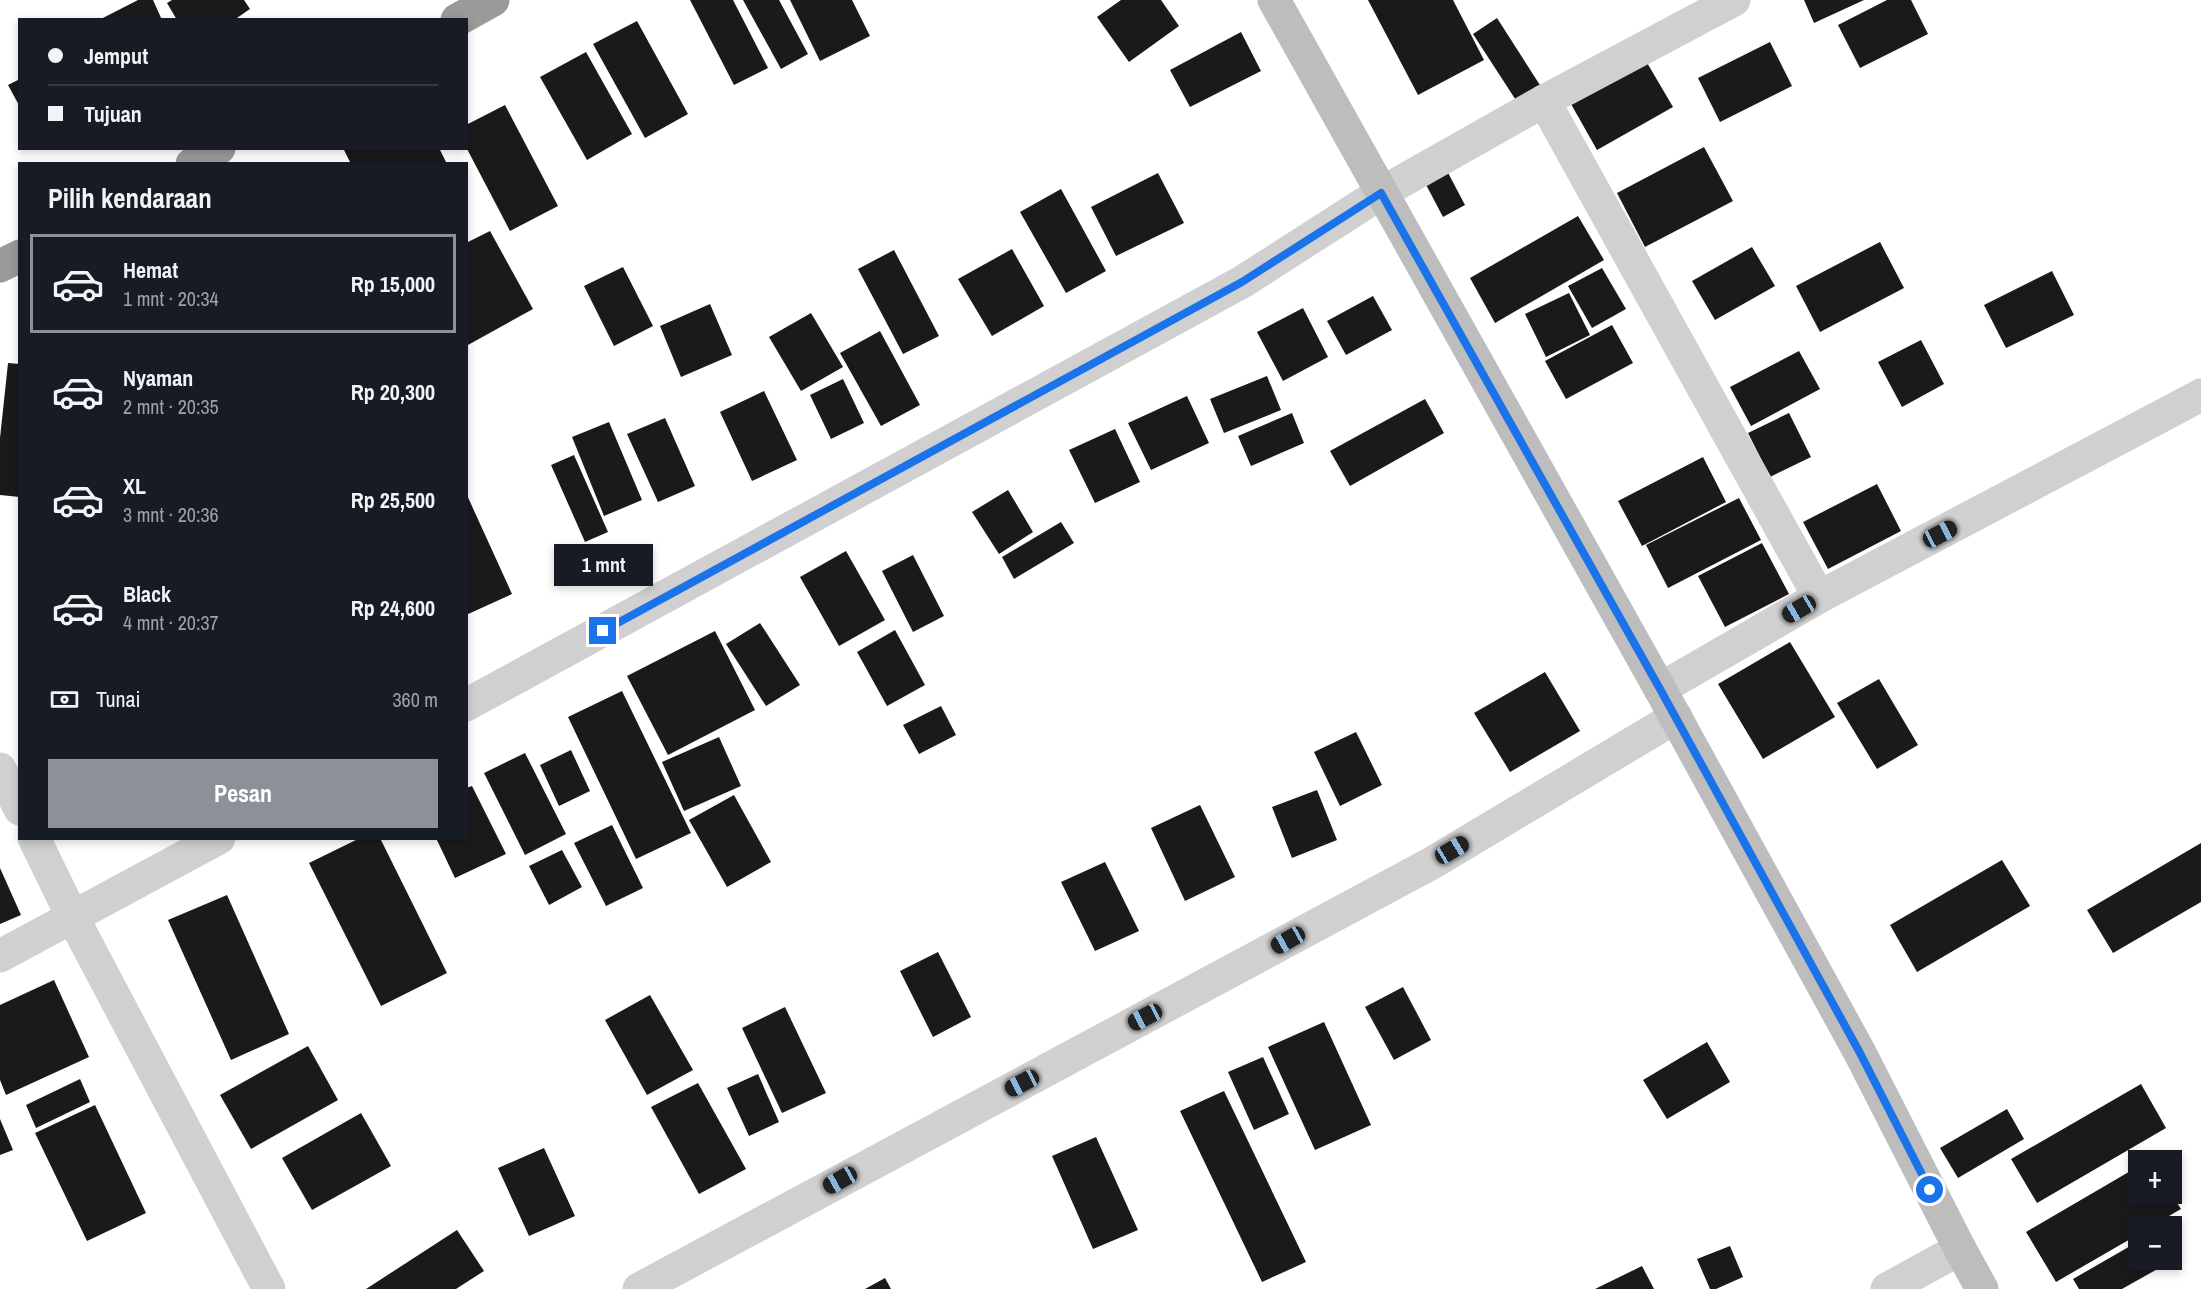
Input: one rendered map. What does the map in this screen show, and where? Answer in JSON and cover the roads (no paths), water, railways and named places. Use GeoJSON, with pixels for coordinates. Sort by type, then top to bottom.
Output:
{"type":"FeatureCollection","features":[{"type":"Feature","properties":{"kind":"highway"},"geometry":{"type":"LineString","coordinates":[[461,18],[493,0]]}},
{"type":"Feature","properties":{"kind":"highway"},"geometry":{"type":"LineString","coordinates":[[195,162],[216,150]]}},
{"type":"Feature","properties":{"kind":"highway"},"geometry":{"type":"LineString","coordinates":[[0,266],[18,257]]}},
{"type":"Feature","properties":{"kind":"street"},"geometry":{"type":"LineString","coordinates":[[1274,0],[1676,717],[1860,1053],[1982,1289]]}},
{"type":"Feature","properties":{"kind":"street"},"geometry":{"type":"LineString","coordinates":[[468,704],[1242,282],[1381,193],[1544,101],[1734,0]]}},
{"type":"Feature","properties":{"kind":"street"},"geometry":{"type":"LineString","coordinates":[[1544,101],[1819,597]]}},
{"type":"Feature","properties":{"kind":"street"},"geometry":{"type":"LineString","coordinates":[[1660,689],[1819,597],[2201,395]]}},
{"type":"Feature","properties":{"kind":"street"},"geometry":{"type":"LineString","coordinates":[[639,1289],[1432,863],[1676,717]]}},
{"type":"Feature","properties":{"kind":"street"},"geometry":{"type":"LineString","coordinates":[[0,769],[18,805]]}},
{"type":"Feature","properties":{"kind":"street"},"geometry":{"type":"LineString","coordinates":[[35,840],[73,918],[269,1289]]}},
{"type":"Feature","properties":{"kind":"street"},"geometry":{"type":"LineString","coordinates":[[0,956],[215,840]]}},
{"type":"Feature","properties":{"kind":"street"},"geometry":{"type":"LineString","coordinates":[[1887,1289],[1960,1249]]}}]}
